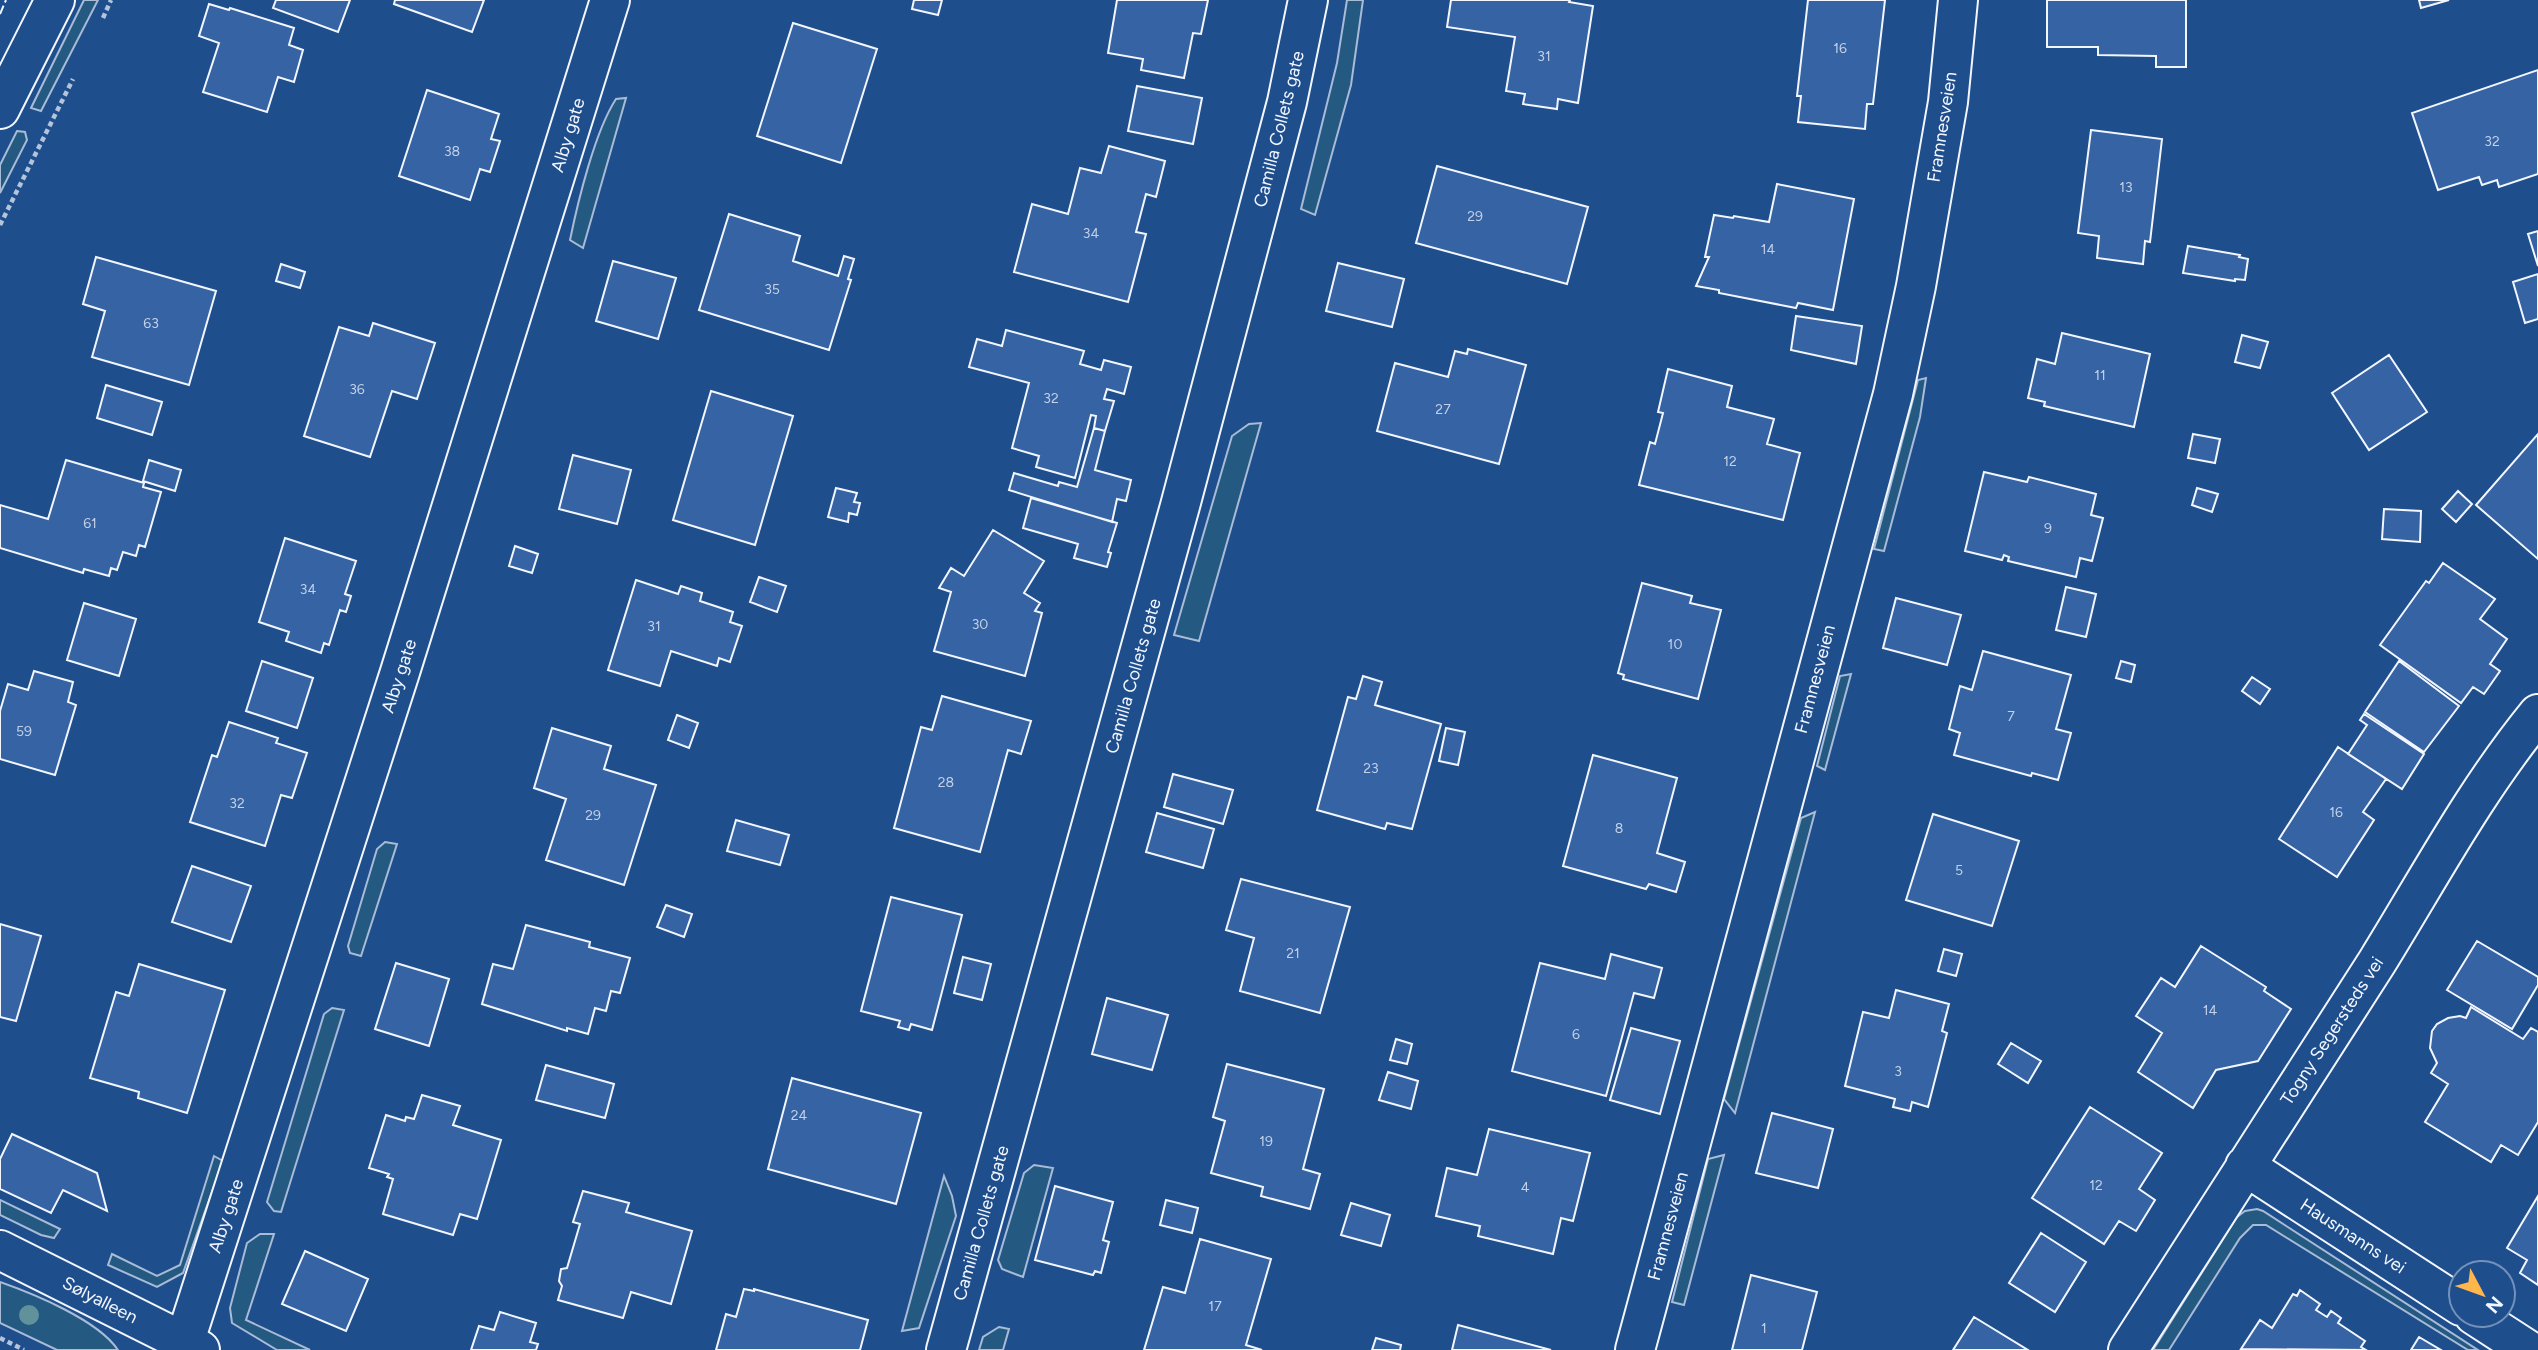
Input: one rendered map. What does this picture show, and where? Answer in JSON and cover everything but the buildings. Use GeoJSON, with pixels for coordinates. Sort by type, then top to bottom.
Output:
{"type":"FeatureCollection","features":[{"type":"Feature","properties":{"kind":"street"},"geometry":{"type":"LineString","coordinates":[[0,108],[55,0]]}},
{"type":"Feature","properties":{"kind":"street","name":"Alby gate"},"geometry":{"type":"LineString","coordinates":[[189,1348],[610,0]]}},
{"type":"Feature","properties":{"kind":"street","name":"Camilla Collets gate"},"geometry":{"type":"LineString","coordinates":[[946,1350],[1184,492],[1287,102],[1308,0]]}},
{"type":"Feature","properties":{"kind":"street","name":"Framnesveien"},"geometry":{"type":"LineString","coordinates":[[1635,1350],[1892,394],[1916,286],[1948,102],[1958,0]]}},
{"type":"Feature","properties":{"kind":"street","name":"Togny Segersteds vei"},"geometry":{"type":"LineString","coordinates":[[2128,1350],[2377,962],[2469,808],[2517,739],[2538,714]]}},
{"type":"Feature","properties":{"kind":"street","name":"Hausmanns vei"},"geometry":{"type":"LineString","coordinates":[[2245,1166],[2447,1297]]}},
{"type":"Feature","properties":{"kind":"street","name":"Sølyalleen"},"geometry":{"type":"LineString","coordinates":[[0,1250],[189,1348]]}},
{"type":"Feature","properties":{"kind":"street"},"geometry":{"type":"LineString","coordinates":[[2496,1329],[2528,1350]]}},
{"type":"Feature","properties":{"kind":"path"},"geometry":{"type":"LineString","coordinates":[[0,1338],[24,1350]]}},
{"type":"Feature","properties":{"kind":"shaded area"},"geometry":{"type":"Polygon","coordinates":[[[84,0],[98,0],[41,111],[31,108],[84,0]]]}},
{"type":"Feature","properties":{"kind":"shaded area"},"geometry":{"type":"Polygon","coordinates":[[[1347,0],[1363,0],[1351,85],[1315,215],[1301,209],[1337,63],[1347,0]]]}},
{"type":"Feature","properties":{"kind":"shaded area"},"geometry":{"type":"Polygon","coordinates":[[[626,98],[583,248],[570,240],[588,167],[608,113],[616,99],[626,98]]]}},
{"type":"Feature","properties":{"kind":"shaded area"},"geometry":{"type":"Polygon","coordinates":[[[17,131],[25,132],[27,140],[0,193],[0,165],[17,131]]]}},
{"type":"Feature","properties":{"kind":"shaded area"},"geometry":{"type":"Polygon","coordinates":[[[1926,378],[1920,417],[1884,551],[1874,549],[1918,380],[1926,378]]]}},
{"type":"Feature","properties":{"kind":"shaded area"},"geometry":{"type":"Polygon","coordinates":[[[1261,423],[1199,641],[1174,635],[1232,436],[1249,424],[1261,423]]]}},
{"type":"Feature","properties":{"kind":"shaded area"},"geometry":{"type":"Polygon","coordinates":[[[1851,674],[1825,770],[1817,766],[1840,676],[1851,674]]]}},
{"type":"Feature","properties":{"kind":"shaded area"},"geometry":{"type":"Polygon","coordinates":[[[1815,812],[1735,1113],[1724,1099],[1801,818],[1815,812]]]}},
{"type":"Feature","properties":{"kind":"shaded area"},"geometry":{"type":"Polygon","coordinates":[[[385,842],[397,844],[361,956],[350,953],[348,946],[377,849],[385,842]]]}},
{"type":"Feature","properties":{"kind":"shaded area"},"geometry":{"type":"Polygon","coordinates":[[[332,1008],[344,1010],[281,1212],[274,1211],[267,1202],[324,1014],[332,1008]]]}},
{"type":"Feature","properties":{"kind":"shaded area"},"geometry":{"type":"Polygon","coordinates":[[[1724,1155],[1684,1305],[1672,1302],[1708,1159],[1724,1155]]]}},
{"type":"Feature","properties":{"kind":"shaded area"},"geometry":{"type":"Polygon","coordinates":[[[214,1156],[223,1161],[183,1273],[157,1287],[108,1265],[112,1254],[157,1276],[180,1265],[214,1156]]]}},
{"type":"Feature","properties":{"kind":"shaded area"},"geometry":{"type":"Polygon","coordinates":[[[1034,1165],[1053,1168],[1023,1277],[1002,1269],[998,1260],[1024,1173],[1034,1165]]]}},
{"type":"Feature","properties":{"kind":"shaded area"},"geometry":{"type":"Polygon","coordinates":[[[944,1176],[956,1216],[919,1328],[902,1331],[944,1176]]]}},
{"type":"Feature","properties":{"kind":"shaded area"},"geometry":{"type":"Polygon","coordinates":[[[0,1200],[60,1229],[54,1238],[41,1235],[0,1215],[0,1200]]]}},
{"type":"Feature","properties":{"kind":"shaded area"},"geometry":{"type":"Polygon","coordinates":[[[2257,1209],[2478,1350],[2468,1350],[2266,1225],[2253,1225],[2240,1238],[2169,1350],[2153,1350],[2237,1217],[2245,1211],[2257,1209]]]}},
{"type":"Feature","properties":{"kind":"shaded area"},"geometry":{"type":"Polygon","coordinates":[[[260,1234],[274,1234],[246,1320],[310,1350],[277,1350],[232,1323],[230,1308],[247,1243],[260,1234]]]}},
{"type":"Feature","properties":{"kind":"shaded area"},"geometry":{"type":"Polygon","coordinates":[[[0,1282],[30,1293],[81,1318],[109,1339],[118,1350],[57,1350],[0,1323],[0,1282]]]}},
{"type":"Feature","properties":{"kind":"shaded area"},"geometry":{"type":"Polygon","coordinates":[[[999,1327],[1009,1329],[1003,1350],[979,1350],[983,1337],[999,1327]]]}},
{"type":"Feature","properties":{"kind":"fence"},"geometry":{"type":"LineString","coordinates":[[0,14],[6,0]]}}]}
